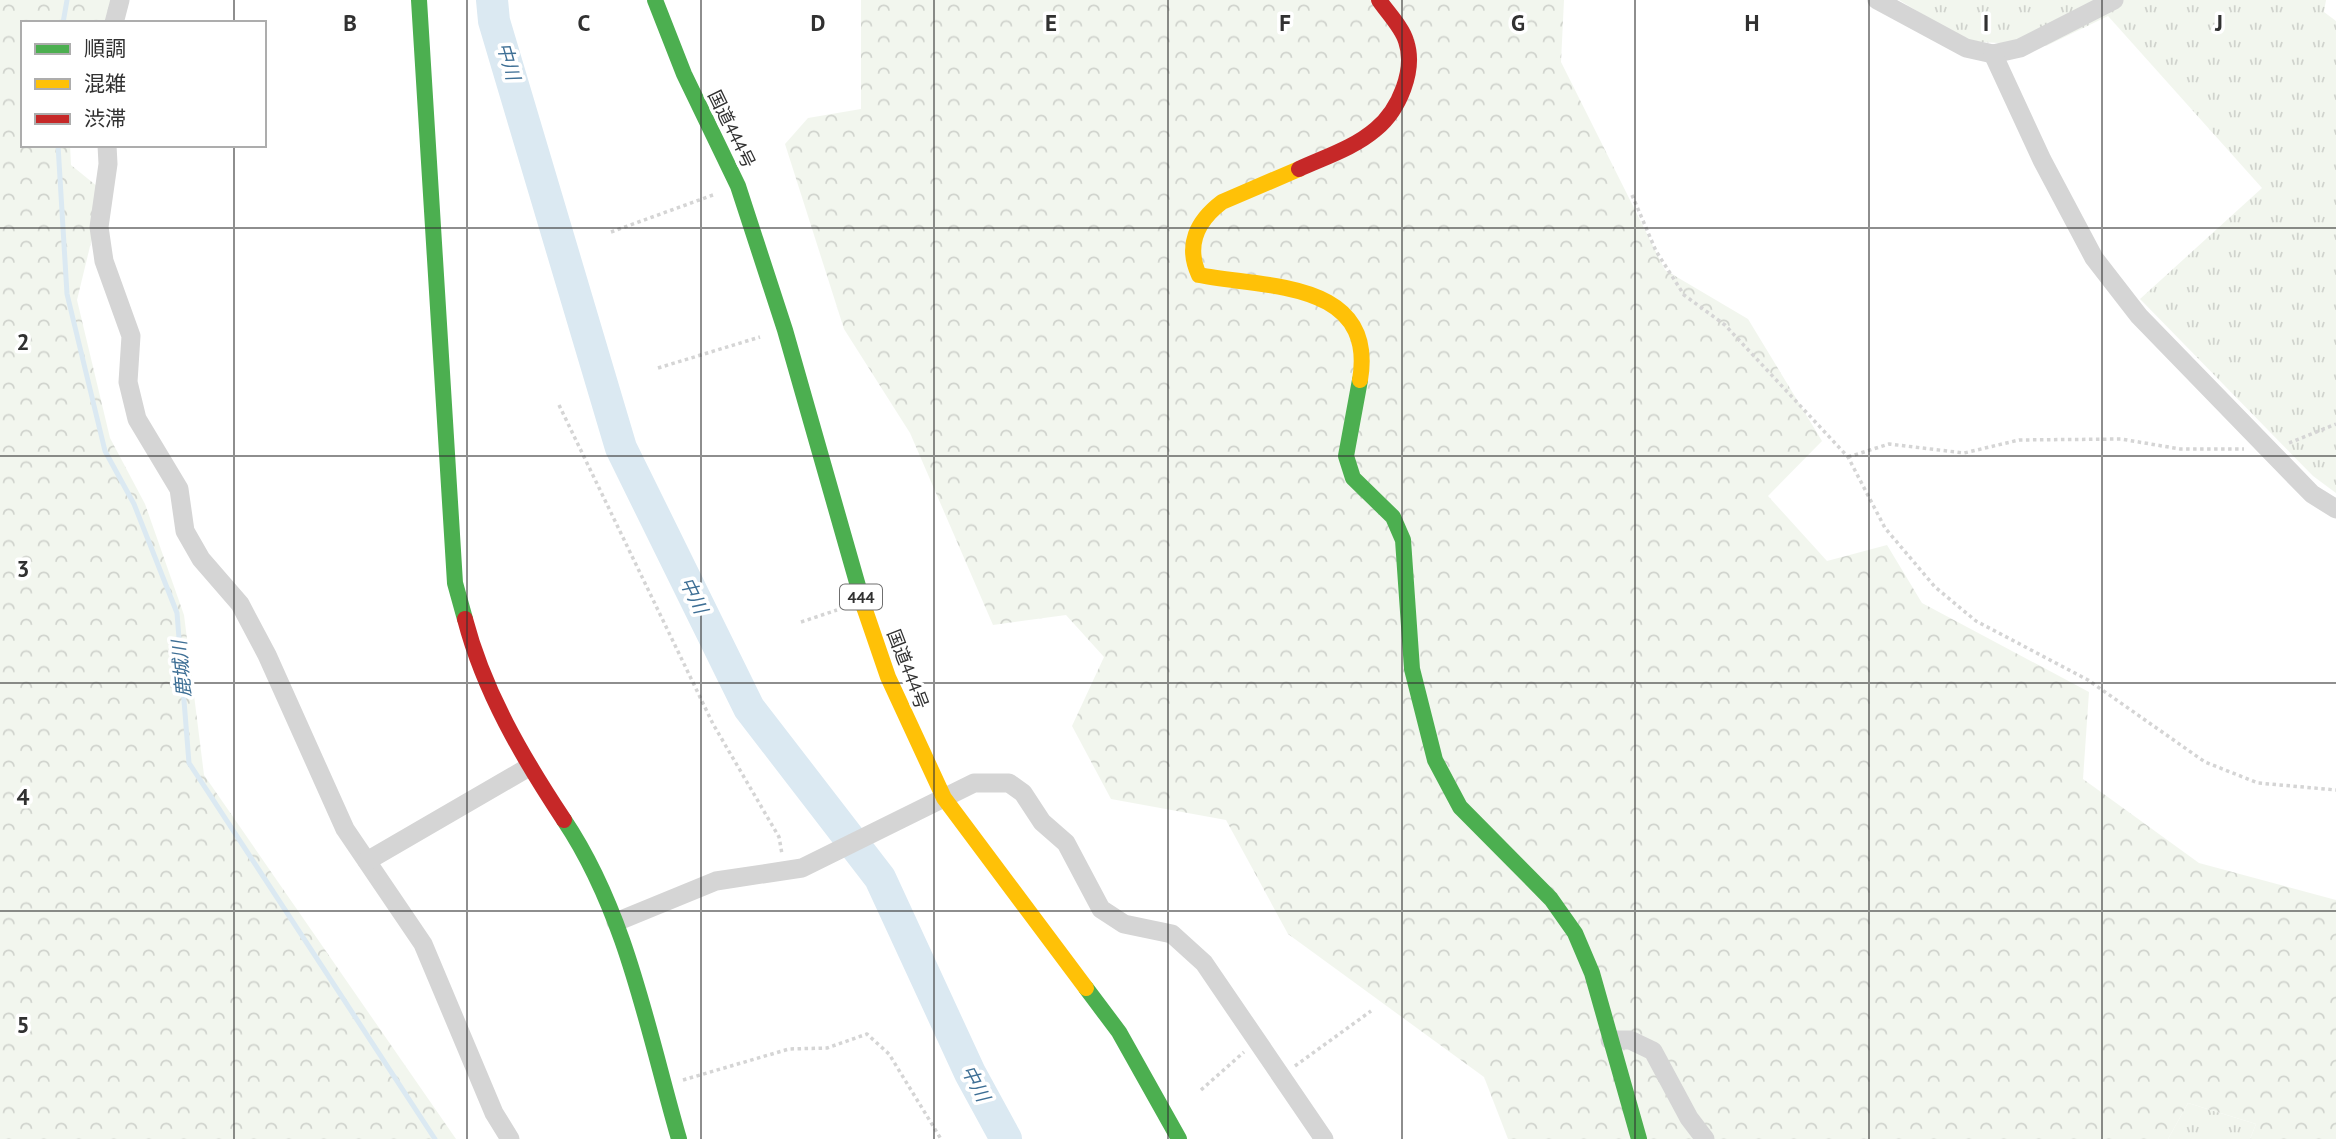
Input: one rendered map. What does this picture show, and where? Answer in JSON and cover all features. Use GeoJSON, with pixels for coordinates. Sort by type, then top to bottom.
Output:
{"type":"FeatureCollection","features":[{"type":"Feature","properties":{"kind":"main road"},"geometry":{"type":"LineString","coordinates":[[419,0],[455,583],[480,664],[501,715],[529,767],[589,858],[616,922],[679,1139]]}},
{"type":"Feature","properties":{"kind":"main road","name":"国道444号"},"geometry":{"type":"LineString","coordinates":[[655,0],[684,74],[738,186],[785,330],[862,601],[888,677],[944,798],[1119,1032],[1179,1139]]}},
{"type":"Feature","properties":{"kind":"main road"},"geometry":{"type":"LineString","coordinates":[[1379,0],[1406,40],[1409,70],[1400,96],[1378,128],[1349,147],[1222,202],[1206,213],[1194,233],[1191,261],[1199,275],[1223,282],[1301,287],[1326,300],[1348,321],[1359,340],[1363,373],[1346,453],[1349,471],[1358,485],[1389,511],[1399,526],[1405,556],[1409,642],[1425,726],[1435,762],[1453,799],[1474,827],[1546,894],[1568,921],[1587,957],[1639,1139]]}},
{"type":"Feature","properties":{"kind":"street"},"geometry":{"type":"LineString","coordinates":[[115,21],[120,0]]}},
{"type":"Feature","properties":{"kind":"street"},"geometry":{"type":"LineString","coordinates":[[1877,0],[1896,13],[1966,48],[1993,54],[2020,48],[2114,0]]}},
{"type":"Feature","properties":{"kind":"street"},"geometry":{"type":"LineString","coordinates":[[1993,54],[2042,160],[2094,258],[2139,316],[2267,449],[2312,494],[2336,509]]}},
{"type":"Feature","properties":{"kind":"street"},"geometry":{"type":"LineString","coordinates":[[107,147],[108,164],[99,227],[104,261],[131,336],[128,382],[137,419],[179,489],[184,531],[201,559],[240,604],[267,655],[345,830],[423,944],[494,1113],[510,1139]]}},
{"type":"Feature","properties":{"kind":"street"},"geometry":{"type":"LineString","coordinates":[[367,861],[529,767]]}},
{"type":"Feature","properties":{"kind":"street"},"geometry":{"type":"LineString","coordinates":[[616,922],[716,881],[794,869],[899,823],[974,783],[1009,783],[1023,793],[1042,822],[1066,843],[1101,909],[1124,924],[1172,934],[1204,963],[1324,1139]]}},
{"type":"Feature","properties":{"kind":"street"},"geometry":{"type":"LineString","coordinates":[[1610,1040],[1630,1041],[1653,1051],[1689,1118],[1705,1139]]}},
{"type":"Feature","properties":{"kind":"path"},"geometry":{"type":"LineString","coordinates":[[611,232],[738,186]]}},
{"type":"Feature","properties":{"kind":"path"},"geometry":{"type":"LineString","coordinates":[[1632,195],[1656,251],[1684,295],[1724,325],[1848,457],[1885,528],[1935,587],[1976,621],[2088,680],[2205,762],[2258,783],[2336,789]]}},
{"type":"Feature","properties":{"kind":"path"},"geometry":{"type":"LineString","coordinates":[[658,368],[785,330]]}},
{"type":"Feature","properties":{"kind":"path"},"geometry":{"type":"LineString","coordinates":[[559,405],[713,724],[779,837],[794,869]]}},
{"type":"Feature","properties":{"kind":"path"},"geometry":{"type":"LineString","coordinates":[[1848,457],[1889,444],[1964,453],[2019,440],[2121,439],[2180,449],[2267,449],[2336,424]]}},
{"type":"Feature","properties":{"kind":"path"},"geometry":{"type":"LineString","coordinates":[[801,622],[862,601]]}},
{"type":"Feature","properties":{"kind":"path"},"geometry":{"type":"LineString","coordinates":[[1282,1076],[1371,1011]]}},
{"type":"Feature","properties":{"kind":"path"},"geometry":{"type":"LineString","coordinates":[[662,1086],[789,1049],[827,1048],[867,1034],[889,1054],[941,1139]]}},
{"type":"Feature","properties":{"kind":"path"},"geometry":{"type":"LineString","coordinates":[[1201,1090],[1258,1039]]}},
{"type":"Feature","properties":{"kind":"green space"},"geometry":{"type":"Polygon","coordinates":[[[0,0],[112,0],[109,21],[21,21],[21,147],[70,147],[71,165],[98,187],[93,234],[77,300],[110,438],[145,504],[184,615],[204,775],[456,1139],[0,1139],[0,0]]]}},
{"type":"Feature","properties":{"kind":"green space"},"geometry":{"type":"Polygon","coordinates":[[[861,0],[1564,0],[1561,62],[1665,270],[1748,319],[1822,441],[1768,496],[1827,561],[1887,545],[1922,603],[2089,692],[2083,779],[2199,863],[2336,900],[2336,1139],[2250,1139],[2256,1124],[2188,1103],[2168,1139],[1508,1139],[1484,1077],[1288,934],[1226,820],[1111,799],[1072,726],[1104,657],[1066,615],[993,625],[910,433],[844,329],[785,144],[808,118],[861,109],[861,0]]]}},
{"type":"Feature","properties":{"kind":"green space"},"geometry":{"type":"Polygon","coordinates":[[[1899,0],[2326,0],[2324,12],[2336,21],[2336,493],[2313,476],[2140,299],[2262,188],[2108,16],[2046,46],[1966,41],[1899,0]]]}},
{"type":"Feature","properties":{"kind":"green space"},"geometry":{"type":"Polygon","coordinates":[[[2188,1103],[2256,1124],[2250,1139],[2168,1139],[2188,1103]]]}},
{"type":"Feature","properties":{"kind":"waterway","name":"鹿城川"},"geometry":{"type":"LineString","coordinates":[[63,21],[67,0]]}},
{"type":"Feature","properties":{"kind":"waterway","name":"中川"},"geometry":{"type":"LineString","coordinates":[[492,0],[494,21],[621,448],[749,708],[880,878],[970,1073],[1006,1139]]}},
{"type":"Feature","properties":{"kind":"waterway","name":"鹿城川"},"geometry":{"type":"LineString","coordinates":[[58,147],[67,294],[105,451],[134,504],[177,613],[189,763],[435,1139]]}},
{"type":"Feature","properties":{"kind":"traffic: fast"},"geometry":{"type":"LineString","coordinates":[[419,0],[455,583],[465,619]]}},
{"type":"Feature","properties":{"kind":"traffic: fast"},"geometry":{"type":"LineString","coordinates":[[655,0],[684,74],[738,186],[785,330],[864,607]]}},
{"type":"Feature","properties":{"kind":"traffic: fast"},"geometry":{"type":"LineString","coordinates":[[1360,380],[1346,456],[1353,478],[1393,517],[1403,540],[1412,669],[1435,760],[1460,807],[1551,899],[1575,933],[1592,973],[1639,1139]]}},
{"type":"Feature","properties":{"kind":"traffic: fast"},"geometry":{"type":"LineString","coordinates":[[564,820],[586,856],[620,934],[646,1016],[679,1139]]}},
{"type":"Feature","properties":{"kind":"traffic: fast"},"geometry":{"type":"LineString","coordinates":[[1086,988],[1119,1032],[1179,1139]]}},
{"type":"Feature","properties":{"kind":"traffic: slow"},"geometry":{"type":"LineString","coordinates":[[1299,169],[1222,202],[1213,209],[1196,234],[1193,254],[1195,264],[1199,275],[1283,287],[1310,294],[1333,306],[1351,323],[1361,347],[1360,380]]}},
{"type":"Feature","properties":{"kind":"traffic: slow"},"geometry":{"type":"LineString","coordinates":[[864,607],[888,677],[944,798],[1086,988]]}},
{"type":"Feature","properties":{"kind":"traffic: jam"},"geometry":{"type":"LineString","coordinates":[[1299,169],[1339,152],[1367,136],[1384,121],[1398,100],[1407,77],[1409,52],[1401,30],[1379,0]]}},
{"type":"Feature","properties":{"kind":"traffic: jam"},"geometry":{"type":"LineString","coordinates":[[465,619],[483,672],[506,724],[564,820]]}}]}
